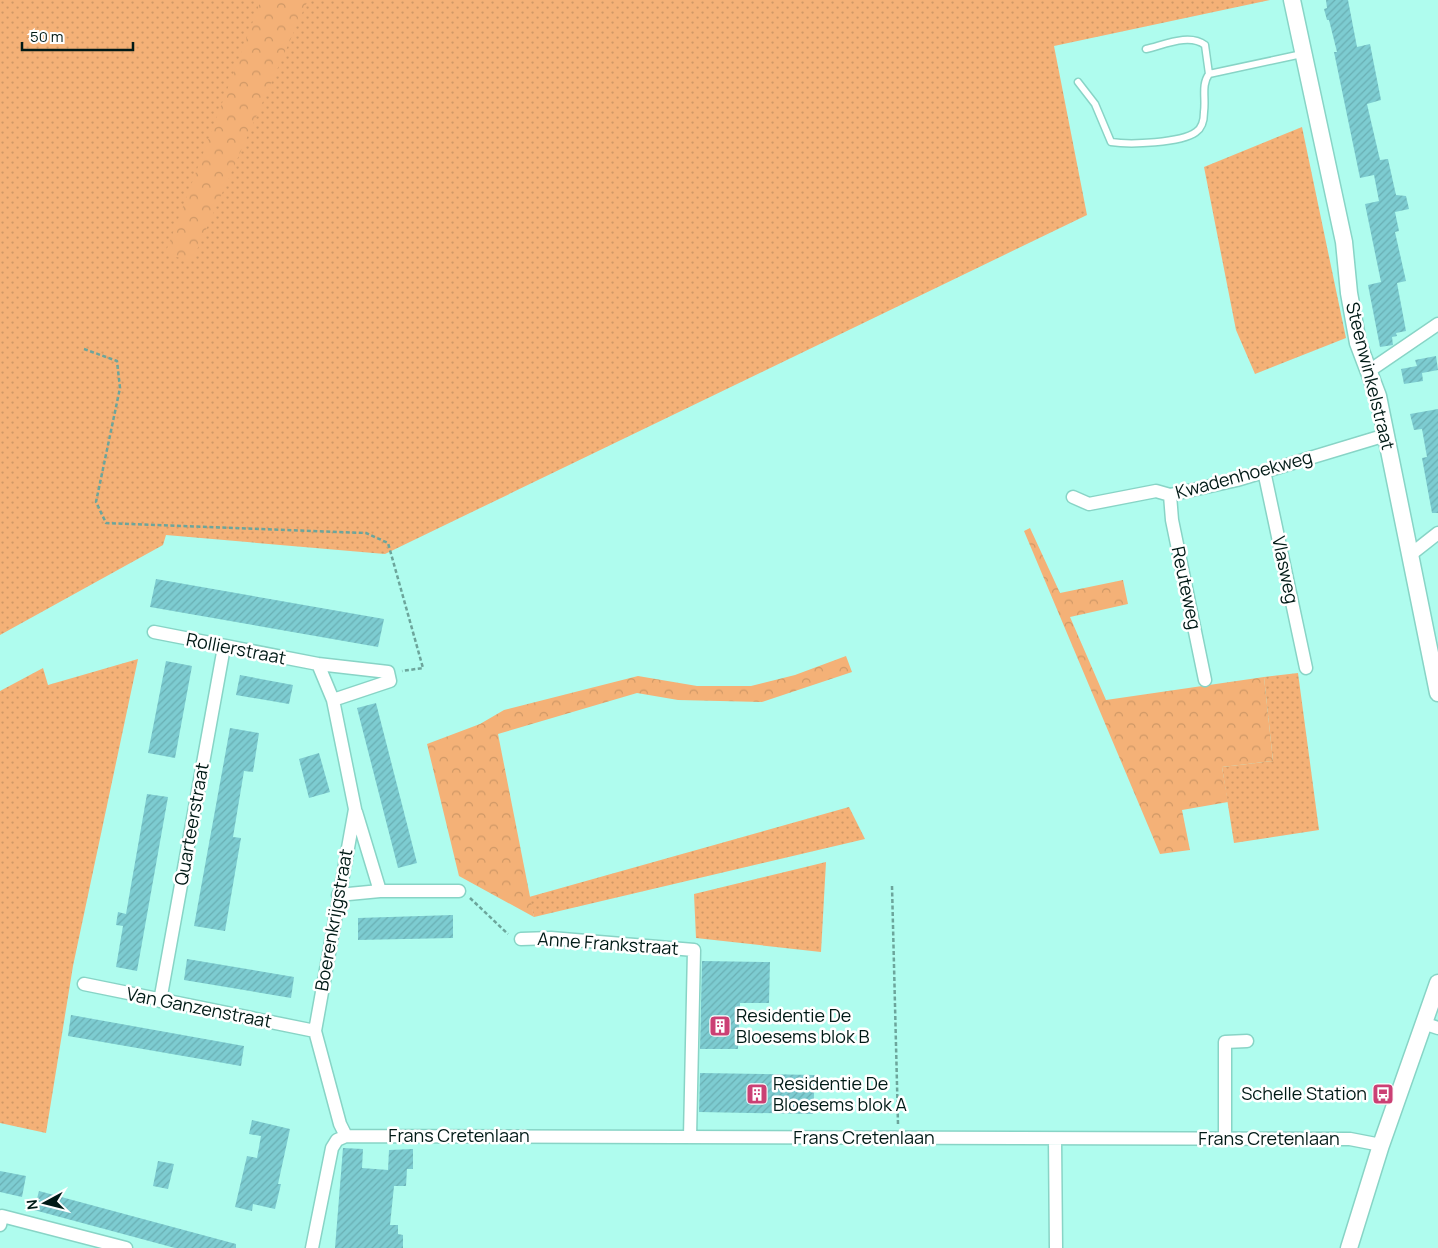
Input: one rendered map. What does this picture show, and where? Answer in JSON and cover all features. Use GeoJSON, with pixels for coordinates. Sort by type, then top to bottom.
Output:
{"type":"FeatureCollection","features":[{"type":"Feature","properties":{"kind":"street","name":"Steenwinkelstraat"},"geometry":{"type":"LineString","coordinates":[[1292,0],[1344,242],[1349,293],[1358,343],[1378,396],[1437,687]]}},
{"type":"Feature","properties":{"kind":"street"},"geometry":{"type":"LineString","coordinates":[[1369,372],[1438,324]]}},
{"type":"Feature","properties":{"kind":"street","name":"Kwadenhoekweg"},"geometry":{"type":"LineString","coordinates":[[1073,498],[1089,504],[1156,491],[1170,495],[1236,480],[1386,435]]}},
{"type":"Feature","properties":{"kind":"street","name":"Vlasweg"},"geometry":{"type":"LineString","coordinates":[[1264,471],[1306,668]]}},
{"type":"Feature","properties":{"kind":"street","name":"Reuteweg"},"geometry":{"type":"LineString","coordinates":[[1170,495],[1172,520],[1205,680]]}},
{"type":"Feature","properties":{"kind":"street"},"geometry":{"type":"LineString","coordinates":[[1410,556],[1438,533]]}},
{"type":"Feature","properties":{"kind":"street","name":"Rollierstraat"},"geometry":{"type":"LineString","coordinates":[[154,632],[318,664],[388,672]]}},
{"type":"Feature","properties":{"kind":"street","name":"Quarteerstraat"},"geometry":{"type":"LineString","coordinates":[[160,1001],[224,647]]}},
{"type":"Feature","properties":{"kind":"street","name":"Boerenkrijgstraat"},"geometry":{"type":"LineString","coordinates":[[318,664],[334,700],[355,809],[314,1031],[340,1124],[346,1136]]}},
{"type":"Feature","properties":{"kind":"street"},"geometry":{"type":"LineString","coordinates":[[334,700],[390,681],[388,672]]}},
{"type":"Feature","properties":{"kind":"street"},"geometry":{"type":"LineString","coordinates":[[355,809],[380,891]]}},
{"type":"Feature","properties":{"kind":"street"},"geometry":{"type":"LineString","coordinates":[[338,895],[380,891],[459,891]]}},
{"type":"Feature","properties":{"kind":"street","name":"Anne Frankstraat"},"geometry":{"type":"LineString","coordinates":[[521,939],[551,938],[694,950],[690,1138]]}},
{"type":"Feature","properties":{"kind":"street"},"geometry":{"type":"LineString","coordinates":[[1349,1248],[1381,1145],[1430,1026],[1438,983]]}},
{"type":"Feature","properties":{"kind":"street","name":"Van Ganzenstraat"},"geometry":{"type":"LineString","coordinates":[[84,984],[314,1031]]}},
{"type":"Feature","properties":{"kind":"street"},"geometry":{"type":"LineString","coordinates":[[1225,1139],[1225,1042],[1247,1041]]}},
{"type":"Feature","properties":{"kind":"street"},"geometry":{"type":"LineString","coordinates":[[312,1248],[332,1148],[337,1140],[346,1136]]}},
{"type":"Feature","properties":{"kind":"street","name":"Frans Cretenlaan"},"geometry":{"type":"LineString","coordinates":[[346,1136],[1350,1139],[1381,1145]]}},
{"type":"Feature","properties":{"kind":"street"},"geometry":{"type":"LineString","coordinates":[[1055,1139],[1056,1248]]}},
{"type":"Feature","properties":{"kind":"street"},"geometry":{"type":"LineString","coordinates":[[0,1224],[2,1216],[126,1248]]}},
{"type":"Feature","properties":{"kind":"lane"},"geometry":{"type":"LineString","coordinates":[[1078,82],[1095,104],[1111,142],[1180,139],[1195,133],[1201,128],[1204,112],[1204,85],[1209,74],[1205,45],[1202,42],[1184,40],[1146,49]]}},
{"type":"Feature","properties":{"kind":"lane"},"geometry":{"type":"LineString","coordinates":[[1209,74],[1304,53]]}},
{"type":"Feature","properties":{"kind":"path"},"geometry":{"type":"LineString","coordinates":[[84,349],[117,361],[120,388],[96,502],[106,523],[366,534],[388,542],[423,668],[388,672]]}},
{"type":"Feature","properties":{"kind":"path"},"geometry":{"type":"LineString","coordinates":[[892,886],[898,1138]]}},
{"type":"Feature","properties":{"kind":"path"},"geometry":{"type":"LineString","coordinates":[[459,891],[466,894],[513,938],[521,939]]}},
{"type":"Feature","properties":{"kind":"green space"},"geometry":{"type":"Polygon","coordinates":[[[0,0],[1270,0],[1054,46],[1087,215],[385,554],[166,535],[163,545],[0,635],[0,0]]]}},
{"type":"Feature","properties":{"kind":"green space"},"geometry":{"type":"Polygon","coordinates":[[[261,0],[308,0],[192,261],[165,254],[261,0]]]}},
{"type":"Feature","properties":{"kind":"green space"},"geometry":{"type":"Polygon","coordinates":[[[1302,127],[1346,338],[1255,374],[1236,330],[1204,167],[1302,127]]]}},
{"type":"Feature","properties":{"kind":"green space"},"geometry":{"type":"Polygon","coordinates":[[[1030,528],[1060,593],[1123,580],[1128,604],[1070,617],[1106,700],[1264,677],[1273,761],[1222,767],[1228,802],[1182,810],[1190,850],[1160,854],[1024,531],[1030,528]]]}},
{"type":"Feature","properties":{"kind":"green space"},"geometry":{"type":"Polygon","coordinates":[[[846,656],[852,672],[762,702],[678,700],[637,693],[498,734],[534,917],[459,876],[427,744],[480,724],[504,710],[638,676],[697,686],[751,686],[795,675],[846,656]]]}},
{"type":"Feature","properties":{"kind":"green space"},"geometry":{"type":"Polygon","coordinates":[[[138,659],[73,966],[46,1133],[0,1123],[0,691],[43,668],[48,685],[138,659]]]}},
{"type":"Feature","properties":{"kind":"green space"},"geometry":{"type":"Polygon","coordinates":[[[1298,673],[1319,830],[1234,843],[1222,767],[1273,761],[1264,677],[1298,673]]]}},
{"type":"Feature","properties":{"kind":"green space"},"geometry":{"type":"Polygon","coordinates":[[[849,807],[865,839],[534,917],[529,897],[849,807]]]}},
{"type":"Feature","properties":{"kind":"green space"},"geometry":{"type":"Polygon","coordinates":[[[826,862],[821,952],[696,938],[694,894],[826,862]]]}},
{"type":"Feature","properties":{"kind":"building"},"geometry":{"type":"Polygon","coordinates":[[[1326,0],[1348,0],[1357,47],[1370,44],[1381,100],[1367,104],[1380,160],[1388,159],[1396,195],[1406,196],[1409,209],[1395,212],[1399,231],[1395,232],[1406,281],[1397,283],[1406,331],[1396,333],[1397,336],[1392,337],[1393,345],[1380,347],[1368,285],[1381,282],[1365,204],[1379,201],[1374,175],[1360,178],[1334,52],[1337,52],[1329,20],[1327,20],[1324,9],[1327,8],[1326,0]]]}},
{"type":"Feature","properties":{"kind":"building"},"geometry":{"type":"Polygon","coordinates":[[[1436,356],[1438,370],[1422,373],[1423,381],[1404,384],[1401,369],[1417,366],[1415,360],[1436,356]]]}},
{"type":"Feature","properties":{"kind":"building"},"geometry":{"type":"Polygon","coordinates":[[[1438,409],[1438,513],[1432,513],[1422,458],[1427,457],[1422,429],[1414,430],[1410,414],[1438,409]]]}},
{"type":"Feature","properties":{"kind":"building"},"geometry":{"type":"Polygon","coordinates":[[[156,579],[384,619],[378,647],[150,607],[156,579]]]}},
{"type":"Feature","properties":{"kind":"building"},"geometry":{"type":"Polygon","coordinates":[[[166,661],[192,666],[175,758],[148,753],[166,661]]]}},
{"type":"Feature","properties":{"kind":"building"},"geometry":{"type":"Polygon","coordinates":[[[240,675],[293,685],[289,704],[236,695],[240,675]]]}},
{"type":"Feature","properties":{"kind":"building"},"geometry":{"type":"Polygon","coordinates":[[[376,703],[417,863],[398,868],[357,708],[376,703]]]}},
{"type":"Feature","properties":{"kind":"building"},"geometry":{"type":"Polygon","coordinates":[[[230,728],[259,733],[253,772],[244,771],[233,837],[241,838],[225,931],[194,926],[230,728]]]}},
{"type":"Feature","properties":{"kind":"building"},"geometry":{"type":"Polygon","coordinates":[[[319,753],[330,792],[309,798],[299,759],[319,753]]]}},
{"type":"Feature","properties":{"kind":"building"},"geometry":{"type":"Polygon","coordinates":[[[147,794],[168,797],[137,971],[116,967],[123,926],[116,925],[118,912],[126,914],[147,794]]]}},
{"type":"Feature","properties":{"kind":"building"},"geometry":{"type":"Polygon","coordinates":[[[453,915],[453,938],[358,940],[358,918],[453,915]]]}},
{"type":"Feature","properties":{"kind":"building"},"geometry":{"type":"Polygon","coordinates":[[[187,959],[294,977],[291,998],[184,980],[187,959]]]}},
{"type":"Feature","properties":{"kind":"building","name":"Residentie De Bloesems blok B"},"geometry":{"type":"Polygon","coordinates":[[[702,961],[770,962],[769,1003],[740,1003],[738,1049],[700,1049],[702,961]]]}},
{"type":"Feature","properties":{"kind":"building"},"geometry":{"type":"Polygon","coordinates":[[[71,1015],[244,1046],[241,1066],[68,1036],[71,1015]]]}},
{"type":"Feature","properties":{"kind":"building","name":"Residentie De Bloesems blok A"},"geometry":{"type":"Polygon","coordinates":[[[700,1073],[815,1075],[813,1114],[699,1112],[700,1073]]]}},
{"type":"Feature","properties":{"kind":"building"},"geometry":{"type":"Polygon","coordinates":[[[252,1120],[290,1129],[278,1184],[281,1184],[275,1209],[253,1204],[252,1211],[235,1207],[247,1156],[257,1158],[261,1136],[249,1134],[252,1120]]]}},
{"type":"Feature","properties":{"kind":"building"},"geometry":{"type":"Polygon","coordinates":[[[343,1148],[363,1149],[362,1168],[388,1170],[389,1150],[413,1149],[413,1169],[407,1169],[406,1186],[394,1186],[390,1225],[398,1225],[398,1234],[403,1235],[403,1248],[335,1248],[343,1148]]]}},
{"type":"Feature","properties":{"kind":"building"},"geometry":{"type":"Polygon","coordinates":[[[158,1161],[174,1164],[168,1189],[153,1186],[158,1161]]]}},
{"type":"Feature","properties":{"kind":"building"},"geometry":{"type":"Polygon","coordinates":[[[0,1171],[26,1176],[22,1197],[0,1192],[0,1171]]]}},
{"type":"Feature","properties":{"kind":"building"},"geometry":{"type":"Polygon","coordinates":[[[39,1191],[236,1244],[236,1248],[175,1248],[34,1210],[39,1191]]]}},
{"type":"Feature","properties":{"kind":"place","name":"Residentie De Bloesems blok B"},"geometry":{"type":"Point","coordinates":[720,1026]}},
{"type":"Feature","properties":{"kind":"place","name":"Residentie De Bloesems blok A"},"geometry":{"type":"Point","coordinates":[757,1094]}},
{"type":"Feature","properties":{"kind":"place","name":"Schelle Station"},"geometry":{"type":"Point","coordinates":[1383,1094]}}]}
